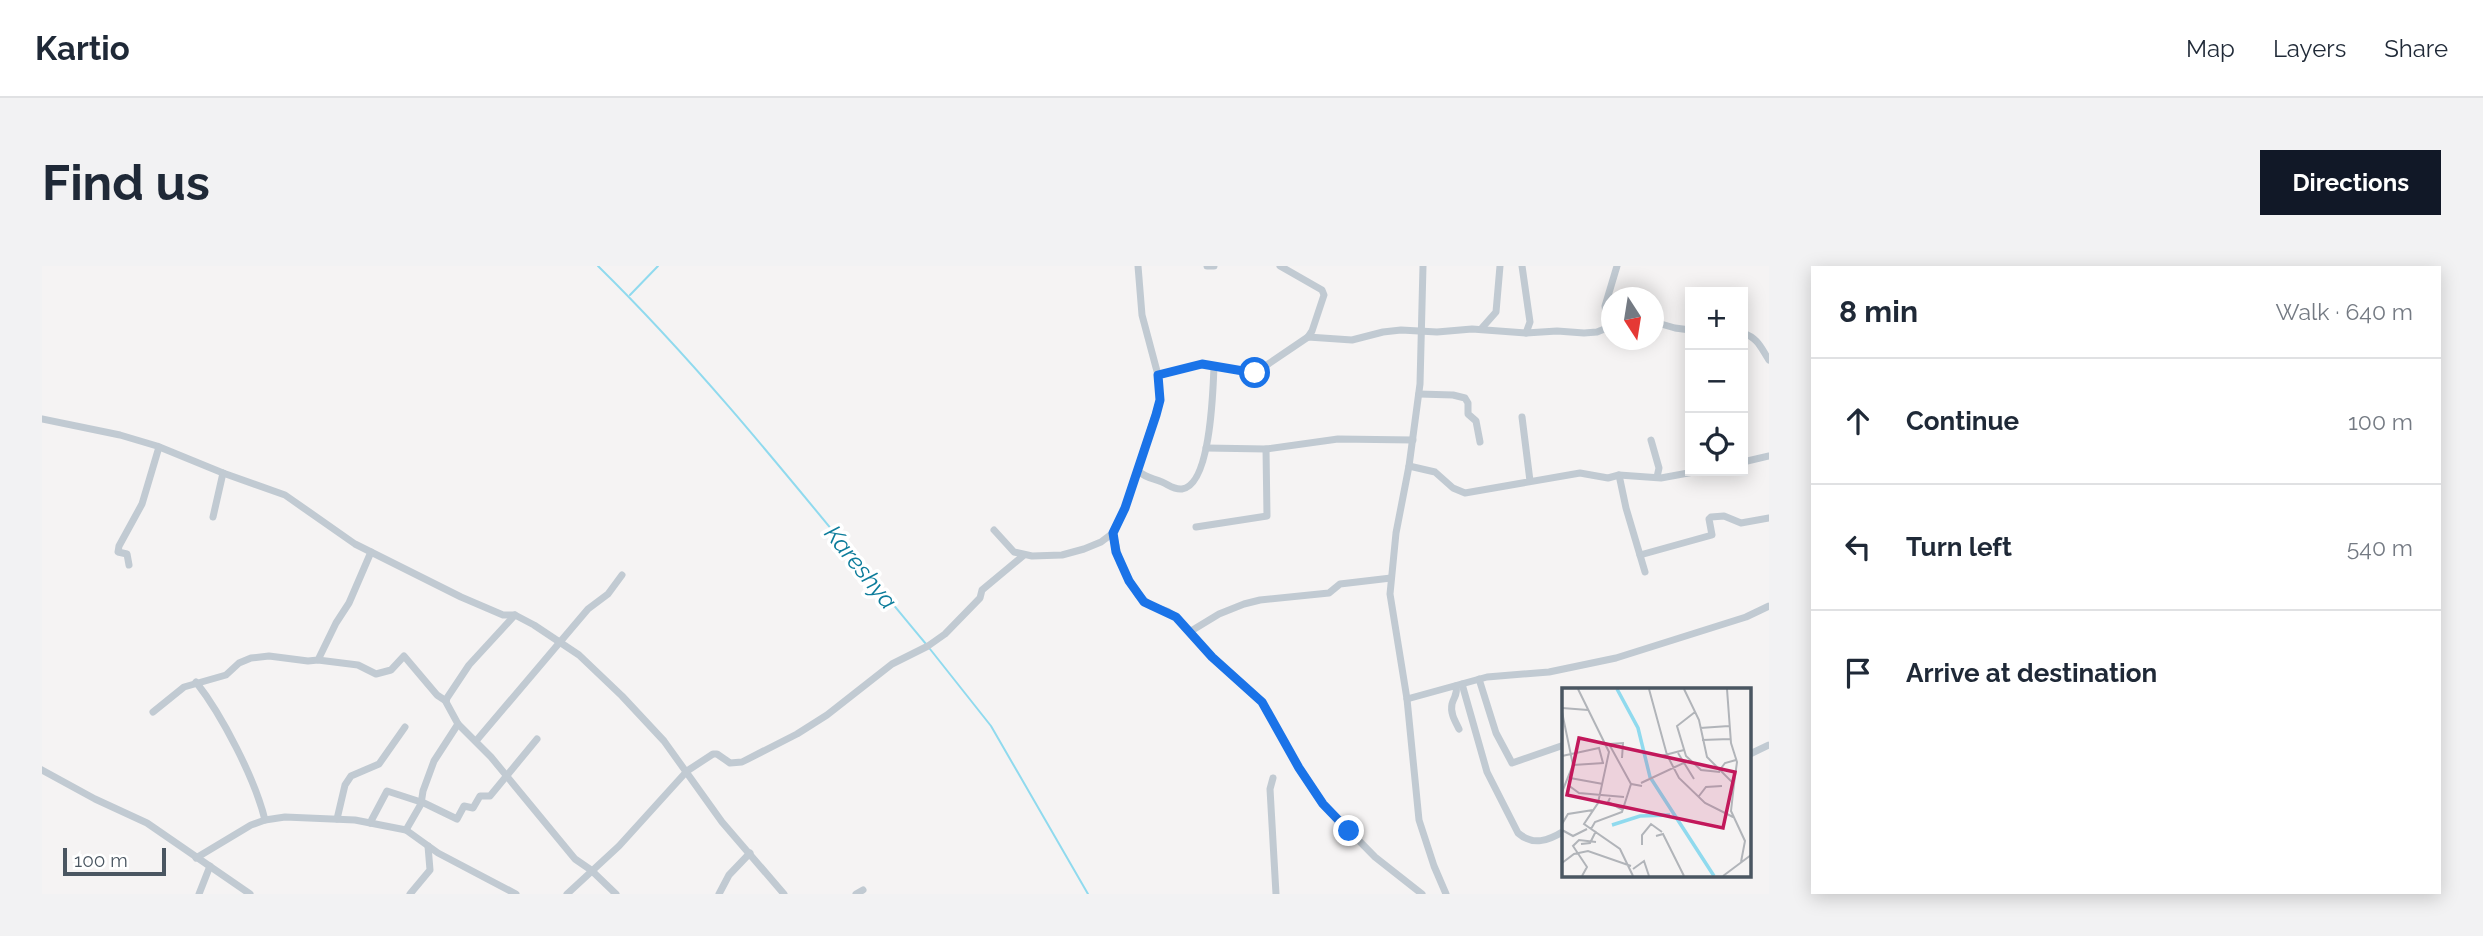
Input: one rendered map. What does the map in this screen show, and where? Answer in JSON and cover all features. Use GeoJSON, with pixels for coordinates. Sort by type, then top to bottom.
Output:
{"type":"FeatureCollection","features":[{"type":"Feature","properties":{"kind":"street"},"geometry":{"type":"LineString","coordinates":[[994,530],[1014,552],[1024,555],[1062,555],[1101,542],[1113,533],[1125,508],[1160,400],[1158,375],[1142,315],[1138,266]]}},
{"type":"Feature","properties":{"kind":"street"},"geometry":{"type":"LineString","coordinates":[[1207,266],[1214,266]]}},
{"type":"Feature","properties":{"kind":"street"},"geometry":{"type":"LineString","coordinates":[[1158,375],[1197,364],[1255,373],[1308,337],[1324,295],[1322,290],[1280,266]]}},
{"type":"Feature","properties":{"kind":"street"},"geometry":{"type":"LineString","coordinates":[[1423,266],[1419,394],[1396,533],[1391,578],[1392,616],[1407,699],[1419,820],[1446,894]]}},
{"type":"Feature","properties":{"kind":"street"},"geometry":{"type":"LineString","coordinates":[[1522,266],[1530,322],[1526,333]]}},
{"type":"Feature","properties":{"kind":"street"},"geometry":{"type":"LineString","coordinates":[[1611,287],[1618,266]]}},
{"type":"Feature","properties":{"kind":"street"},"geometry":{"type":"LineString","coordinates":[[1481,329],[1496,312],[1502,267]]}},
{"type":"Feature","properties":{"kind":"street"},"geometry":{"type":"LineString","coordinates":[[1664,325],[1685,329]]}},
{"type":"Feature","properties":{"kind":"street"},"geometry":{"type":"LineString","coordinates":[[1308,337],[1352,340],[1401,330],[1423,332],[1481,329],[1526,333],[1584,333],[1601,330]]}},
{"type":"Feature","properties":{"kind":"street"},"geometry":{"type":"LineString","coordinates":[[1748,335],[1762,346],[1769,360]]}},
{"type":"Feature","properties":{"kind":"street"},"geometry":{"type":"LineString","coordinates":[[1138,471],[1146,478],[1164,482],[1173,488],[1183,489],[1192,484],[1206,448],[1213,410],[1214,366]]}},
{"type":"Feature","properties":{"kind":"street"},"geometry":{"type":"LineString","coordinates":[[1419,394],[1465,398],[1468,414],[1476,421],[1480,442]]}},
{"type":"Feature","properties":{"kind":"street"},"geometry":{"type":"LineString","coordinates":[[1522,417],[1531,481]]}},
{"type":"Feature","properties":{"kind":"street"},"geometry":{"type":"LineString","coordinates":[[42,419],[120,435],[159,447],[294,500],[371,552],[461,597],[503,615],[515,615],[579,655],[664,741],[722,822],[784,894]]}},
{"type":"Feature","properties":{"kind":"street"},"geometry":{"type":"LineString","coordinates":[[1206,448],[1266,449],[1338,439],[1413,440]]}},
{"type":"Feature","properties":{"kind":"street"},"geometry":{"type":"LineString","coordinates":[[1651,440],[1659,467],[1657,477]]}},
{"type":"Feature","properties":{"kind":"street"},"geometry":{"type":"LineString","coordinates":[[129,565],[127,555],[118,552],[119,546],[139,512],[159,447]]}},
{"type":"Feature","properties":{"kind":"street"},"geometry":{"type":"LineString","coordinates":[[1196,527],[1267,516],[1266,449]]}},
{"type":"Feature","properties":{"kind":"street"},"geometry":{"type":"LineString","coordinates":[[1748,461],[1769,456]]}},
{"type":"Feature","properties":{"kind":"street"},"geometry":{"type":"LineString","coordinates":[[1409,466],[1435,472],[1453,488],[1465,493],[1580,474],[1608,478],[1619,475],[1668,478],[1685,474]]}},
{"type":"Feature","properties":{"kind":"street"},"geometry":{"type":"LineString","coordinates":[[213,517],[223,473]]}},
{"type":"Feature","properties":{"kind":"street"},"geometry":{"type":"LineString","coordinates":[[1619,475],[1645,572]]}},
{"type":"Feature","properties":{"kind":"street"},"geometry":{"type":"LineString","coordinates":[[1640,555],[1691,539],[1709,537],[1712,535],[1709,519],[1711,517],[1724,516],[1741,523],[1769,518]]}},
{"type":"Feature","properties":{"kind":"street"},"geometry":{"type":"LineString","coordinates":[[1113,533],[1121,563],[1138,595],[1151,606],[1167,611],[1191,631],[1212,657],[1262,702],[1299,768],[1323,804],[1375,857],[1422,894]]}},
{"type":"Feature","properties":{"kind":"street"},"geometry":{"type":"LineString","coordinates":[[318,660],[349,603],[371,552]]}},
{"type":"Feature","properties":{"kind":"street"},"geometry":{"type":"LineString","coordinates":[[567,894],[619,846],[687,771],[713,754],[730,763],[742,762],[797,734],[827,715],[892,664],[945,634],[980,598],[982,590],[1024,555]]}},
{"type":"Feature","properties":{"kind":"street"},"geometry":{"type":"LineString","coordinates":[[476,741],[588,609],[608,594],[622,575]]}},
{"type":"Feature","properties":{"kind":"street"},"geometry":{"type":"LineString","coordinates":[[1191,631],[1219,614],[1244,604],[1329,593],[1340,584],[1391,578]]}},
{"type":"Feature","properties":{"kind":"street"},"geometry":{"type":"LineString","coordinates":[[1407,699],[1479,680],[1528,672],[1549,672],[1616,658],[1746,617],[1769,606]]}},
{"type":"Feature","properties":{"kind":"street"},"geometry":{"type":"LineString","coordinates":[[446,701],[469,665],[515,615]]}},
{"type":"Feature","properties":{"kind":"street"},"geometry":{"type":"LineString","coordinates":[[153,712],[175,693],[195,682],[226,675],[239,663],[251,659],[269,656],[318,660],[358,665],[376,674],[391,670],[404,656],[446,701],[458,724],[506,775],[575,859],[616,894]]}},
{"type":"Feature","properties":{"kind":"street"},"geometry":{"type":"LineString","coordinates":[[1479,680],[1496,733],[1512,763],[1562,746]]}},
{"type":"Feature","properties":{"kind":"street"},"geometry":{"type":"LineString","coordinates":[[195,682],[223,722],[261,802],[265,820]]}},
{"type":"Feature","properties":{"kind":"street"},"geometry":{"type":"LineString","coordinates":[[1459,685],[1451,706],[1459,729]]}},
{"type":"Feature","properties":{"kind":"street"},"geometry":{"type":"LineString","coordinates":[[1459,685],[1487,772],[1518,833],[1526,841],[1539,842],[1562,832]]}},
{"type":"Feature","properties":{"kind":"street"},"geometry":{"type":"LineString","coordinates":[[405,830],[421,804],[423,790],[434,761],[458,724]]}},
{"type":"Feature","properties":{"kind":"street"},"geometry":{"type":"LineString","coordinates":[[337,819],[345,785],[351,776],[379,764],[405,727]]}},
{"type":"Feature","properties":{"kind":"street"},"geometry":{"type":"LineString","coordinates":[[370,823],[387,791],[424,803],[457,819],[464,806],[473,808],[480,796],[490,796],[537,739]]}},
{"type":"Feature","properties":{"kind":"street"},"geometry":{"type":"LineString","coordinates":[[1752,753],[1769,745]]}},
{"type":"Feature","properties":{"kind":"street"},"geometry":{"type":"LineString","coordinates":[[42,770],[147,823],[250,894]]}},
{"type":"Feature","properties":{"kind":"street"},"geometry":{"type":"LineString","coordinates":[[1273,778],[1270,789],[1276,894]]}},
{"type":"Feature","properties":{"kind":"street"},"geometry":{"type":"LineString","coordinates":[[197,858],[251,825],[265,820],[285,817],[337,819],[405,830],[428,846],[516,894]]}},
{"type":"Feature","properties":{"kind":"street"},"geometry":{"type":"LineString","coordinates":[[410,894],[430,870],[428,846]]}},
{"type":"Feature","properties":{"kind":"street"},"geometry":{"type":"LineString","coordinates":[[719,894],[729,875],[750,853]]}},
{"type":"Feature","properties":{"kind":"street"},"geometry":{"type":"LineString","coordinates":[[199,894],[210,866]]}},
{"type":"Feature","properties":{"kind":"waterway","name":"Kareshya"},"geometry":{"type":"LineString","coordinates":[[598,266],[726,403],[926,644]]}},
{"type":"Feature","properties":{"kind":"waterway"},"geometry":{"type":"LineString","coordinates":[[630,295],[658,266]]}},
{"type":"Feature","properties":{"kind":"waterway","name":"Kareshya"},"geometry":{"type":"LineString","coordinates":[[930,649],[991,726],[1088,894]]}},
{"type":"Feature","properties":{"kind":"route"},"geometry":{"type":"LineString","coordinates":[[1255,373],[1202,364],[1158,375],[1160,400],[1125,508],[1113,533],[1116,552],[1129,581],[1144,602],[1176,617],[1212,657],[1262,702],[1299,768],[1323,804],[1349,831]]}}]}
